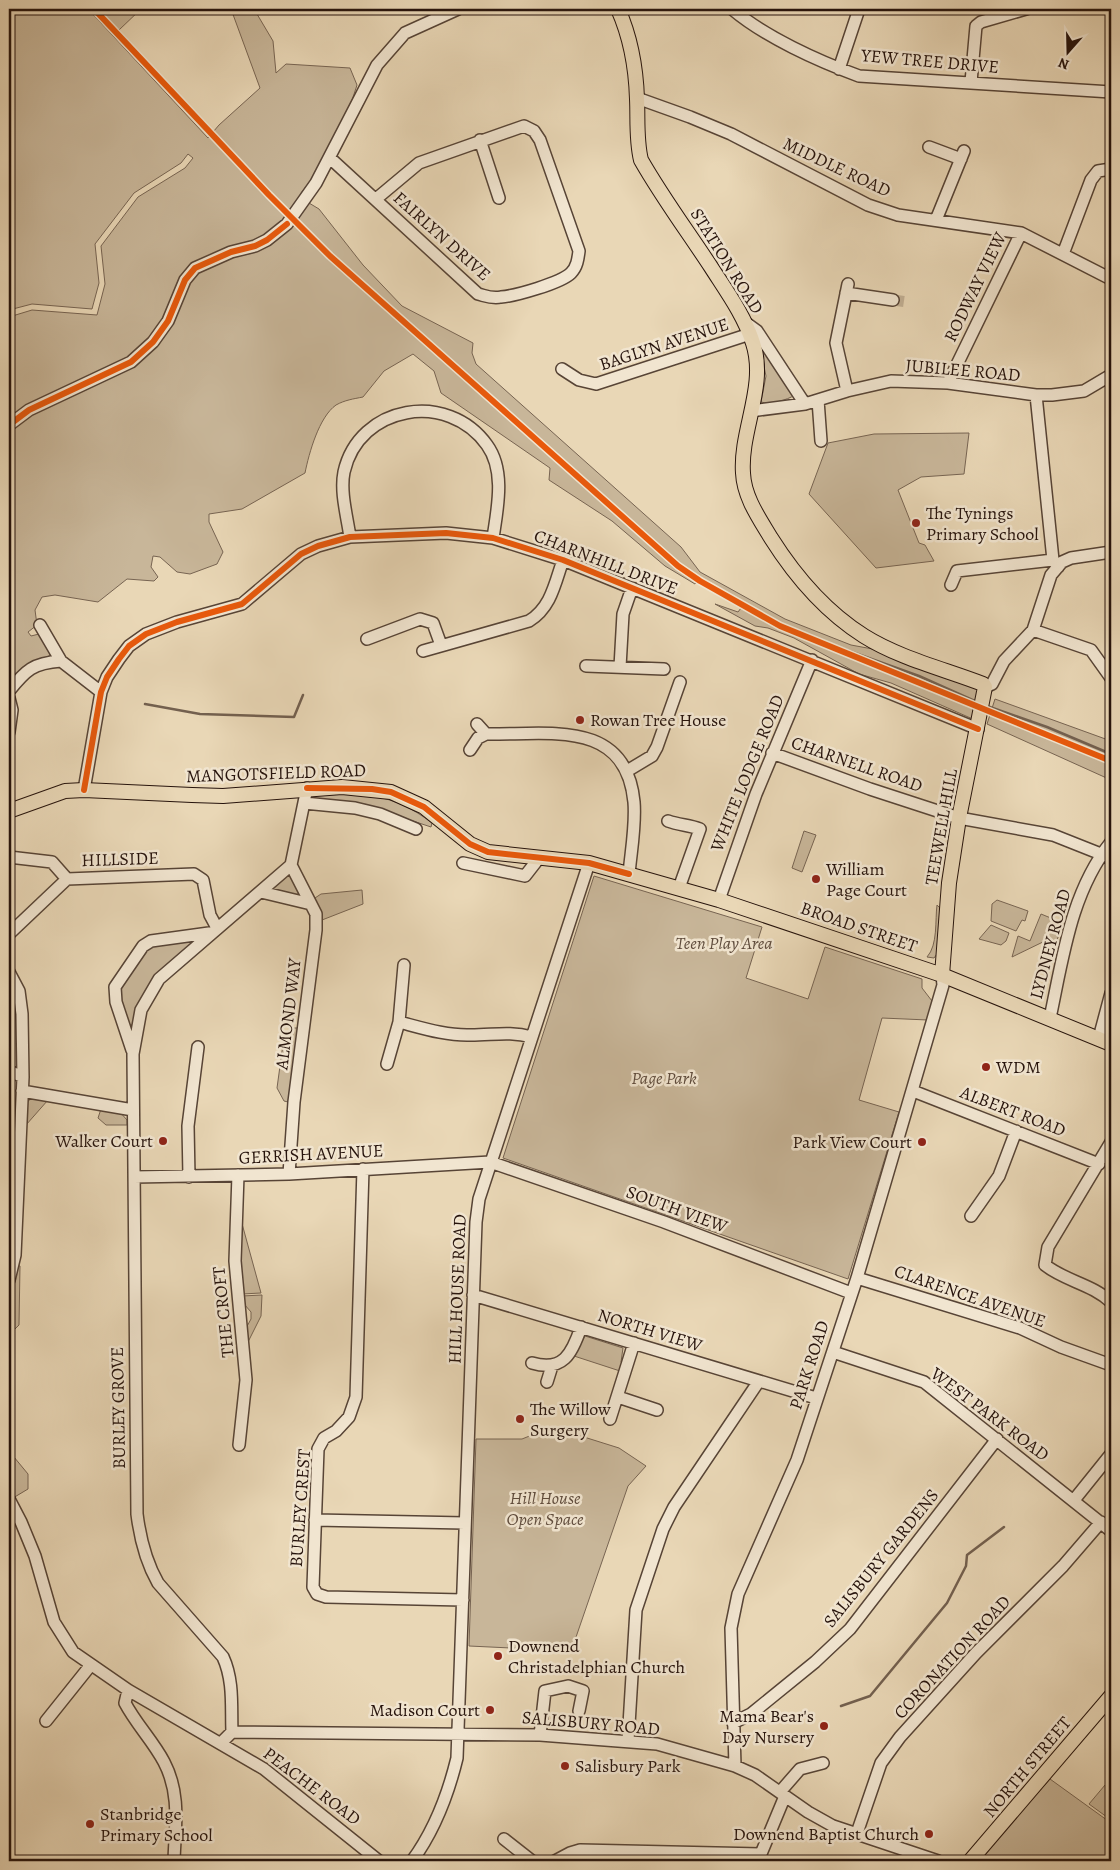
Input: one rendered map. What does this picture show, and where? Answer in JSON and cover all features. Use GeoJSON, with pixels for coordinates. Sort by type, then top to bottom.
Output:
{"type":"FeatureCollection","features":[{"type":"Feature","properties":{"kind":"main road","name":"STATION ROAD"},"geometry":{"type":"LineString","coordinates":[[618,9],[632,44],[637,98],[637,146],[641,160],[736,305],[750,334],[756,364],[756,386],[744,441],[743,474],[749,499],[778,550],[800,578],[838,617],[865,636],[889,648],[983,684],[985,692]]}},
{"type":"Feature","properties":{"kind":"main road","name":"TEEWELL HILL"},"geometry":{"type":"LineString","coordinates":[[942,975],[949,883],[985,692]]}},
{"type":"Feature","properties":{"kind":"main road","name":"MANGOTSFIELD ROAD"},"geometry":{"type":"LineString","coordinates":[[9,811],[49,796],[84,790],[223,796],[306,788],[372,789],[391,792],[424,807],[470,844],[488,852],[589,863]]}},
{"type":"Feature","properties":{"kind":"main road","name":"BROAD STREET"},"geometry":{"type":"LineString","coordinates":[[589,863],[718,900],[942,975],[1105,1041]]}},
{"type":"Feature","properties":{"kind":"main road","name":"NORTH STREET"},"geometry":{"type":"LineString","coordinates":[[970,1861],[1109,1702]]}},
{"type":"Feature","properties":{"kind":"street"},"geometry":{"type":"LineString","coordinates":[[9,425],[29,410],[131,362],[153,342],[168,320],[185,280],[195,268],[231,252],[256,246],[287,224],[297,213],[330,158],[377,65],[405,33],[458,9]]}},
{"type":"Feature","properties":{"kind":"street","name":"YEW TREE DRIVE"},"geometry":{"type":"LineString","coordinates":[[732,9],[751,25],[840,69],[859,76],[1111,92]]}},
{"type":"Feature","properties":{"kind":"street"},"geometry":{"type":"LineString","coordinates":[[840,69],[859,9]]}},
{"type":"Feature","properties":{"kind":"street"},"geometry":{"type":"LineString","coordinates":[[971,82],[976,26],[981,22],[1026,9]]}},
{"type":"Feature","properties":{"kind":"street","name":"MIDDLE ROAD"},"geometry":{"type":"LineString","coordinates":[[637,98],[690,116],[731,134],[868,205],[898,215],[1021,233],[1111,279]]}},
{"type":"Feature","properties":{"kind":"street","name":"FAIRLYN DRIVE"},"geometry":{"type":"LineString","coordinates":[[330,158],[478,294],[491,298],[502,297],[562,279],[572,272],[578,263],[579,251],[540,140],[534,131],[524,126],[419,163],[376,199]]}},
{"type":"Feature","properties":{"kind":"street"},"geometry":{"type":"LineString","coordinates":[[480,140],[499,198]]}},
{"type":"Feature","properties":{"kind":"street"},"geometry":{"type":"LineString","coordinates":[[929,147],[963,155],[936,220]]}},
{"type":"Feature","properties":{"kind":"street"},"geometry":{"type":"LineString","coordinates":[[1063,254],[1092,177],[1098,171],[1111,169]]}},
{"type":"Feature","properties":{"kind":"street","name":"RODWAY VIEW"},"geometry":{"type":"LineString","coordinates":[[948,383],[1021,233]]}},
{"type":"Feature","properties":{"kind":"street"},"geometry":{"type":"LineString","coordinates":[[847,391],[836,343],[847,289],[893,300]]}},
{"type":"Feature","properties":{"kind":"street"},"geometry":{"type":"LineString","coordinates":[[744,321],[757,331],[805,404]]}},
{"type":"Feature","properties":{"kind":"street","name":"BAGLYN AVENUE"},"geometry":{"type":"LineString","coordinates":[[562,369],[579,380],[596,384],[750,334]]}},
{"type":"Feature","properties":{"kind":"street","name":"JUBILEE ROAD"},"geometry":{"type":"LineString","coordinates":[[751,411],[805,404],[847,391],[891,381],[948,383],[1036,395],[1084,391],[1111,375]]}},
{"type":"Feature","properties":{"kind":"street"},"geometry":{"type":"LineString","coordinates":[[985,692],[992,684],[1004,661],[1033,630],[1055,564],[1036,395]]}},
{"type":"Feature","properties":{"kind":"street"},"geometry":{"type":"LineString","coordinates":[[818,400],[821,441]]}},
{"type":"Feature","properties":{"kind":"street"},"geometry":{"type":"LineString","coordinates":[[350,537],[343,490],[344,473],[351,454],[371,428],[382,420],[404,412],[424,410],[456,418],[470,427],[488,446],[496,468],[498,489],[493,538]]}},
{"type":"Feature","properties":{"kind":"street","name":"CHARNHILL DRIVE"},"geometry":{"type":"LineString","coordinates":[[84,790],[101,692],[107,677],[129,646],[146,634],[177,622],[242,604],[301,554],[332,540],[350,537],[446,533],[493,538],[563,560],[979,725]]}},
{"type":"Feature","properties":{"kind":"street"},"geometry":{"type":"LineString","coordinates":[[951,585],[957,571],[1055,564],[1070,558],[1111,552]]}},
{"type":"Feature","properties":{"kind":"street"},"geometry":{"type":"LineString","coordinates":[[423,651],[529,622],[541,614],[547,604],[563,560]]}},
{"type":"Feature","properties":{"kind":"street"},"geometry":{"type":"LineString","coordinates":[[620,667],[623,614],[632,588]]}},
{"type":"Feature","properties":{"kind":"street"},"geometry":{"type":"LineString","coordinates":[[367,638],[420,619],[433,624],[441,645]]}},
{"type":"Feature","properties":{"kind":"street"},"geometry":{"type":"LineString","coordinates":[[38,629],[61,661],[101,692]]}},
{"type":"Feature","properties":{"kind":"street"},"geometry":{"type":"LineString","coordinates":[[1033,630],[1091,650],[1111,678]]}},
{"type":"Feature","properties":{"kind":"street","name":"WHITE LODGE ROAD"},"geometry":{"type":"LineString","coordinates":[[718,900],[738,839],[812,660]]}},
{"type":"Feature","properties":{"kind":"street"},"geometry":{"type":"LineString","coordinates":[[9,691],[31,667],[43,662],[61,661]]}},
{"type":"Feature","properties":{"kind":"street"},"geometry":{"type":"LineString","coordinates":[[586,666],[664,669]]}},
{"type":"Feature","properties":{"kind":"street"},"geometry":{"type":"LineString","coordinates":[[627,771],[652,756],[679,701],[680,682]]}},
{"type":"Feature","properties":{"kind":"street"},"geometry":{"type":"LineString","coordinates":[[9,698],[12,710],[9,732]]}},
{"type":"Feature","properties":{"kind":"street"},"geometry":{"type":"LineString","coordinates":[[477,724],[486,734]]}},
{"type":"Feature","properties":{"kind":"street"},"geometry":{"type":"LineString","coordinates":[[470,750],[478,738],[486,734],[581,735],[608,746],[620,758],[627,771],[634,803],[629,874]]}},
{"type":"Feature","properties":{"kind":"street","name":"CHARNELL ROAD"},"geometry":{"type":"LineString","coordinates":[[772,753],[870,789],[960,818],[1053,835],[1106,856]]}},
{"type":"Feature","properties":{"kind":"street"},"geometry":{"type":"LineString","coordinates":[[291,865],[306,788]]}},
{"type":"Feature","properties":{"kind":"street","name":"MANGOTSFIELD ROAD"},"geometry":{"type":"LineString","coordinates":[[304,803],[355,808],[380,814],[416,829]]}},
{"type":"Feature","properties":{"kind":"street"},"geometry":{"type":"LineString","coordinates":[[668,821],[683,827],[690,825],[700,829],[679,888]]}},
{"type":"Feature","properties":{"kind":"street","name":"LYDNEY ROAD"},"geometry":{"type":"LineString","coordinates":[[1050,1018],[1071,920],[1083,886],[1106,856],[1111,842]]}},
{"type":"Feature","properties":{"kind":"street"},"geometry":{"type":"LineString","coordinates":[[9,857],[52,862],[67,879]]}},
{"type":"Feature","properties":{"kind":"street"},"geometry":{"type":"LineString","coordinates":[[463,863],[525,876],[539,858]]}},
{"type":"Feature","properties":{"kind":"street","name":"HILL HOUSE ROAD"},"geometry":{"type":"LineString","coordinates":[[412,1861],[427,1841],[451,1781],[459,1734],[460,1647],[473,1295],[476,1222],[479,1199],[589,863]]}},
{"type":"Feature","properties":{"kind":"street","name":"BURLEY GROVE"},"geometry":{"type":"LineString","coordinates":[[232,1732],[230,1672],[224,1657],[158,1583],[151,1571],[140,1537],[137,1514],[133,1054],[139,1018],[150,993],[159,979],[213,930],[291,865]]}},
{"type":"Feature","properties":{"kind":"street","name":"ALMOND WAY"},"geometry":{"type":"LineString","coordinates":[[289,1174],[294,1102],[316,930],[316,914],[291,865]]}},
{"type":"Feature","properties":{"kind":"street","name":"HILLSIDE"},"geometry":{"type":"LineString","coordinates":[[9,934],[67,879],[194,874],[204,880],[213,930]]}},
{"type":"Feature","properties":{"kind":"street"},"geometry":{"type":"LineString","coordinates":[[260,892],[311,904]]}},
{"type":"Feature","properties":{"kind":"street","name":"BURLEY GROVE"},"geometry":{"type":"LineString","coordinates":[[133,1054],[116,1002],[115,987],[143,946],[151,941],[213,930]]}},
{"type":"Feature","properties":{"kind":"street"},"geometry":{"type":"LineString","coordinates":[[386,1064],[399,1022],[404,965]]}},
{"type":"Feature","properties":{"kind":"street"},"geometry":{"type":"LineString","coordinates":[[9,972],[18,992],[22,1014],[23,1077],[13,1215],[15,1255],[9,1280]]}},
{"type":"Feature","properties":{"kind":"street","name":"PARK ROAD"},"geometry":{"type":"LineString","coordinates":[[735,1766],[731,1628],[733,1612],[738,1594],[797,1460],[816,1398],[833,1352],[913,1091],[943,985],[942,975]]}},
{"type":"Feature","properties":{"kind":"street"},"geometry":{"type":"LineString","coordinates":[[1105,1041],[1111,993]]}},
{"type":"Feature","properties":{"kind":"street"},"geometry":{"type":"LineString","coordinates":[[399,1022],[442,1033],[470,1036],[514,1032],[532,1037]]}},
{"type":"Feature","properties":{"kind":"street"},"geometry":{"type":"LineString","coordinates":[[189,1177],[188,1126],[198,1047]]}},
{"type":"Feature","properties":{"kind":"street"},"geometry":{"type":"LineString","coordinates":[[9,1071],[23,1077]]}},
{"type":"Feature","properties":{"kind":"street"},"geometry":{"type":"LineString","coordinates":[[22,1091],[133,1110]]}},
{"type":"Feature","properties":{"kind":"street","name":"ALBERT ROAD"},"geometry":{"type":"LineString","coordinates":[[913,1091],[1099,1164]]}},
{"type":"Feature","properties":{"kind":"street"},"geometry":{"type":"LineString","coordinates":[[971,1216],[999,1176],[1016,1131]]}},
{"type":"Feature","properties":{"kind":"street"},"geometry":{"type":"LineString","coordinates":[[1111,1142],[1048,1247],[1045,1265],[1056,1274],[1082,1283],[1111,1302]]}},
{"type":"Feature","properties":{"kind":"street","name":"GERRISH AVENUE"},"geometry":{"type":"LineString","coordinates":[[134,1177],[289,1174],[490,1162]]}},
{"type":"Feature","properties":{"kind":"street","name":"SOUTH VIEW"},"geometry":{"type":"LineString","coordinates":[[490,1162],[664,1222],[851,1293]]}},
{"type":"Feature","properties":{"kind":"street","name":"BURLEY CREST"},"geometry":{"type":"LineString","coordinates":[[363,1169],[356,1397],[349,1417],[336,1431],[324,1438],[318,1449],[313,1587],[317,1594],[326,1597],[463,1600]]}},
{"type":"Feature","properties":{"kind":"street","name":"THE CROFT"},"geometry":{"type":"LineString","coordinates":[[238,1175],[235,1261],[246,1380],[238,1445]]}},
{"type":"Feature","properties":{"kind":"street","name":"CLARENCE AVENUE"},"geometry":{"type":"LineString","coordinates":[[856,1278],[1020,1328],[1061,1347],[1106,1363]]}},
{"type":"Feature","properties":{"kind":"street","name":"NORTH VIEW"},"geometry":{"type":"LineString","coordinates":[[473,1295],[816,1398]]}},
{"type":"Feature","properties":{"kind":"street"},"geometry":{"type":"LineString","coordinates":[[532,1363],[545,1367],[552,1366],[571,1352],[581,1327]]}},
{"type":"Feature","properties":{"kind":"street"},"geometry":{"type":"LineString","coordinates":[[610,1419],[634,1343]]}},
{"type":"Feature","properties":{"kind":"street","name":"WEST PARK ROAD"},"geometry":{"type":"LineString","coordinates":[[833,1352],[924,1382],[1111,1530]]}},
{"type":"Feature","properties":{"kind":"street"},"geometry":{"type":"LineString","coordinates":[[547,1382],[552,1366]]}},
{"type":"Feature","properties":{"kind":"street"},"geometry":{"type":"LineString","coordinates":[[628,1741],[636,1610],[663,1529],[674,1507],[759,1381]]}},
{"type":"Feature","properties":{"kind":"street"},"geometry":{"type":"LineString","coordinates":[[618,1398],[657,1410]]}},
{"type":"Feature","properties":{"kind":"street","name":"SALISBURY GARDENS"},"geometry":{"type":"LineString","coordinates":[[733,1723],[758,1708],[815,1662],[850,1629],[997,1439]]}},
{"type":"Feature","properties":{"kind":"street"},"geometry":{"type":"LineString","coordinates":[[1074,1500],[1111,1454]]}},
{"type":"Feature","properties":{"kind":"street","name":"PEACHE ROAD"},"geometry":{"type":"LineString","coordinates":[[9,1499],[22,1522],[35,1556],[58,1633],[72,1652],[128,1690],[221,1743],[286,1786],[379,1861]]}},
{"type":"Feature","properties":{"kind":"street"},"geometry":{"type":"LineString","coordinates":[[315,1520],[465,1524]]}},
{"type":"Feature","properties":{"kind":"street","name":"CORONATION ROAD"},"geometry":{"type":"LineString","coordinates":[[857,1833],[881,1763],[900,1737],[976,1653],[1069,1560],[1101,1522]]}},
{"type":"Feature","properties":{"kind":"street"},"geometry":{"type":"LineString","coordinates":[[46,1721],[90,1666]]}},
{"type":"Feature","properties":{"kind":"street"},"geometry":{"type":"LineString","coordinates":[[540,1735],[545,1691],[568,1686],[583,1692],[579,1711]]}},
{"type":"Feature","properties":{"kind":"street"},"geometry":{"type":"LineString","coordinates":[[128,1690],[125,1704],[164,1762],[173,1785],[177,1813],[174,1861]]}},
{"type":"Feature","properties":{"kind":"street"},"geometry":{"type":"LineString","coordinates":[[221,1743],[232,1732]]}},
{"type":"Feature","properties":{"kind":"street","name":"SALISBURY ROAD"},"geometry":{"type":"LineString","coordinates":[[232,1732],[540,1735],[657,1744],[735,1766],[755,1775],[823,1821],[938,1861]]}},
{"type":"Feature","properties":{"kind":"street"},"geometry":{"type":"LineString","coordinates":[[555,1861],[580,1850],[604,1856],[760,1858],[783,1794],[800,1769],[823,1763]]}},
{"type":"Feature","properties":{"kind":"street"},"geometry":{"type":"LineString","coordinates":[[504,1839],[532,1861]]}},
{"type":"Feature","properties":{"kind":"green space"},"geometry":{"type":"Polygon","coordinates":[[[9,9],[88,9],[208,138],[219,125],[260,88],[231,9],[254,9],[273,41],[276,73],[286,64],[350,68],[357,85],[347,113],[319,169],[301,193],[307,205],[309,203],[319,209],[363,265],[402,306],[473,343],[472,353],[476,364],[681,547],[700,572],[785,619],[851,645],[878,650],[978,688],[975,720],[891,683],[859,674],[794,638],[768,628],[755,626],[715,604],[738,612],[744,604],[700,579],[695,584],[665,566],[612,521],[549,480],[550,468],[441,393],[434,371],[413,354],[384,371],[363,397],[343,402],[336,405],[330,411],[316,436],[305,473],[242,509],[209,514],[209,522],[223,552],[217,564],[190,574],[177,572],[160,557],[153,556],[151,567],[158,577],[154,581],[127,579],[98,602],[55,595],[42,597],[35,610],[37,625],[28,632],[31,636],[39,634],[51,651],[50,655],[9,685],[9,317],[32,310],[97,315],[105,284],[101,246],[138,197],[185,168],[193,158],[188,154],[181,163],[134,193],[95,244],[99,283],[92,309],[32,304],[9,310],[9,9]]]}},
{"type":"Feature","properties":{"kind":"green space"},"geometry":{"type":"Polygon","coordinates":[[[97,9],[141,9],[119,30],[97,9]]]}},
{"type":"Feature","properties":{"kind":"green space"},"geometry":{"type":"Polygon","coordinates":[[[763,346],[795,395],[788,399],[769,403],[761,402],[766,376],[760,348],[763,346]]]}},
{"type":"Feature","properties":{"kind":"green space","name":"The Tynings Primary School"},"geometry":{"type":"Polygon","coordinates":[[[969,433],[964,474],[921,477],[898,490],[919,543],[925,545],[934,561],[876,568],[809,494],[828,443],[874,434],[969,433]]]}},
{"type":"Feature","properties":{"kind":"green space"},"geometry":{"type":"Polygon","coordinates":[[[995,699],[1111,741],[1111,780],[987,724],[995,699]]]}},
{"type":"Feature","properties":{"kind":"green space"},"geometry":{"type":"Polygon","coordinates":[[[346,794],[389,800],[417,813],[432,823],[431,827],[368,806],[313,800],[312,795],[346,794]]]}},
{"type":"Feature","properties":{"kind":"green space"},"geometry":{"type":"Polygon","coordinates":[[[804,831],[816,835],[802,872],[792,868],[804,831]]]}},
{"type":"Feature","properties":{"kind":"green space"},"geometry":{"type":"Polygon","coordinates":[[[290,875],[301,897],[270,890],[290,875]]]}},
{"type":"Feature","properties":{"kind":"green space","name":"Page Park"},"geometry":{"type":"Polygon","coordinates":[[[594,876],[762,927],[746,978],[808,999],[825,947],[922,979],[922,988],[932,1001],[928,1020],[882,1018],[859,1100],[899,1112],[848,1279],[503,1158],[594,876]]]}},
{"type":"Feature","properties":{"kind":"green space"},"geometry":{"type":"Polygon","coordinates":[[[362,890],[363,904],[322,920],[315,898],[321,894],[362,890]]]}},
{"type":"Feature","properties":{"kind":"green space"},"geometry":{"type":"Polygon","coordinates":[[[997,900],[1028,911],[1025,921],[1022,920],[1016,931],[991,921],[992,904],[997,900]]]}},
{"type":"Feature","properties":{"kind":"green space"},"geometry":{"type":"Polygon","coordinates":[[[937,905],[940,908],[937,954],[934,958],[927,957],[933,946],[937,905]]]}},
{"type":"Feature","properties":{"kind":"green space"},"geometry":{"type":"Polygon","coordinates":[[[1041,914],[1063,923],[1056,943],[1047,940],[1012,957],[1018,936],[1030,941],[1041,914]]]}},
{"type":"Feature","properties":{"kind":"green space"},"geometry":{"type":"Polygon","coordinates":[[[991,925],[1009,933],[1006,941],[1001,945],[979,939],[991,925]]]}},
{"type":"Feature","properties":{"kind":"green space"},"geometry":{"type":"Polygon","coordinates":[[[192,937],[196,941],[164,970],[134,1024],[127,1026],[118,991],[149,945],[192,937]]]}},
{"type":"Feature","properties":{"kind":"green space"},"geometry":{"type":"Polygon","coordinates":[[[294,1028],[298,1028],[288,1102],[284,1101],[277,1088],[283,1044],[294,1028]]]}},
{"type":"Feature","properties":{"kind":"green space"},"geometry":{"type":"Polygon","coordinates":[[[32,1098],[48,1100],[26,1125],[27,1102],[32,1098]]]}},
{"type":"Feature","properties":{"kind":"green space"},"geometry":{"type":"Polygon","coordinates":[[[101,1109],[119,1111],[127,1120],[127,1125],[106,1125],[98,1118],[101,1109]]]}},
{"type":"Feature","properties":{"kind":"green space"},"geometry":{"type":"Polygon","coordinates":[[[241,1220],[261,1293],[242,1294],[239,1270],[241,1220]]]}},
{"type":"Feature","properties":{"kind":"green space"},"geometry":{"type":"Polygon","coordinates":[[[17,1265],[20,1266],[19,1325],[9,1335],[9,1297],[17,1265]]]}},
{"type":"Feature","properties":{"kind":"green space"},"geometry":{"type":"Polygon","coordinates":[[[262,1295],[261,1316],[247,1344],[245,1330],[251,1319],[251,1312],[244,1304],[242,1296],[262,1295]]]}},
{"type":"Feature","properties":{"kind":"green space"},"geometry":{"type":"Polygon","coordinates":[[[585,1336],[623,1348],[621,1362],[623,1363],[620,1371],[574,1356],[585,1336]]]}},
{"type":"Feature","properties":{"kind":"green space","name":"Hill House Open Space"},"geometry":{"type":"Polygon","coordinates":[[[552,1427],[619,1448],[646,1466],[628,1486],[575,1640],[574,1651],[469,1646],[476,1439],[522,1439],[552,1427]]]}},
{"type":"Feature","properties":{"kind":"green space"},"geometry":{"type":"Polygon","coordinates":[[[9,1451],[28,1474],[28,1489],[13,1498],[9,1492],[9,1451]]]}},
{"type":"Feature","properties":{"kind":"green space"},"geometry":{"type":"Polygon","coordinates":[[[1050,1779],[1111,1823],[1111,1861],[977,1861],[1050,1779]]]}},
{"type":"Feature","properties":{"kind":"green space"},"geometry":{"type":"Polygon","coordinates":[[[1105,1785],[1111,1787],[1111,1820],[1089,1804],[1105,1785]]]}},
{"type":"Feature","properties":{"kind":"waterway"},"geometry":{"type":"LineString","coordinates":[[798,631],[804,633]]}},
{"type":"Feature","properties":{"kind":"waterway"},"geometry":{"type":"LineString","coordinates":[[812,637],[816,638]]}},
{"type":"Feature","properties":{"kind":"waterway"},"geometry":{"type":"LineString","coordinates":[[824,642],[919,676],[977,702]]}},
{"type":"Feature","properties":{"kind":"waterway"},"geometry":{"type":"LineString","coordinates":[[145,704],[200,714],[294,717],[303,695]]}},
{"type":"Feature","properties":{"kind":"waterway"},"geometry":{"type":"LineString","coordinates":[[987,706],[1047,727],[1111,754]]}},
{"type":"Feature","properties":{"kind":"waterway"},"geometry":{"type":"LineString","coordinates":[[841,1706],[870,1696],[947,1603],[966,1566],[967,1555],[1004,1527]]}},
{"type":"Feature","properties":{"kind":"tunnel"},"geometry":{"type":"LineString","coordinates":[[893,300],[907,302]]}},
{"type":"Feature","properties":{"kind":"cycle path"},"geometry":{"type":"LineString","coordinates":[[94,9],[269,195],[330,256],[678,566],[700,581],[780,626],[1111,761]]}},
{"type":"Feature","properties":{"kind":"cycle path"},"geometry":{"type":"LineString","coordinates":[[9,425],[29,410],[131,362],[153,342],[168,321],[185,280],[195,268],[231,252],[255,246],[267,240],[287,224]]}},
{"type":"Feature","properties":{"kind":"cycle path"},"geometry":{"type":"LineString","coordinates":[[84,790],[101,692],[107,677],[129,646],[146,634],[177,622],[242,604],[301,554],[318,546],[350,537],[446,533],[493,538],[563,560],[978,729]]}},
{"type":"Feature","properties":{"kind":"cycle path"},"geometry":{"type":"LineString","coordinates":[[307,788],[372,789],[391,792],[424,807],[470,844],[488,852],[589,863],[629,874]]}},
{"type":"Feature","properties":{"kind":"place","name":"The Tynings Primary School"},"geometry":{"type":"Point","coordinates":[916,523]}},
{"type":"Feature","properties":{"kind":"place","name":"Rowan Tree House"},"geometry":{"type":"Point","coordinates":[580,720]}},
{"type":"Feature","properties":{"kind":"place","name":"William Page Court"},"geometry":{"type":"Point","coordinates":[816,879]}},
{"type":"Feature","properties":{"kind":"place","name":"WDM"},"geometry":{"type":"Point","coordinates":[986,1067]}},
{"type":"Feature","properties":{"kind":"place","name":"Walker Court"},"geometry":{"type":"Point","coordinates":[163,1141]}},
{"type":"Feature","properties":{"kind":"place","name":"Park View Court"},"geometry":{"type":"Point","coordinates":[922,1142]}},
{"type":"Feature","properties":{"kind":"place","name":"The Willow Surgery"},"geometry":{"type":"Point","coordinates":[520,1419]}},
{"type":"Feature","properties":{"kind":"place","name":"Downend Christadelphian Church"},"geometry":{"type":"Point","coordinates":[498,1656]}},
{"type":"Feature","properties":{"kind":"place","name":"Madison Court"},"geometry":{"type":"Point","coordinates":[490,1710]}},
{"type":"Feature","properties":{"kind":"place","name":"Mama Bear's Day Nursery"},"geometry":{"type":"Point","coordinates":[824,1726]}},
{"type":"Feature","properties":{"kind":"place","name":"Salisbury Park"},"geometry":{"type":"Point","coordinates":[565,1766]}},
{"type":"Feature","properties":{"kind":"place","name":"Stanbridge Primary School"},"geometry":{"type":"Point","coordinates":[90,1824]}},
{"type":"Feature","properties":{"kind":"place","name":"Downend Baptist Church"},"geometry":{"type":"Point","coordinates":[929,1834]}},
{"type":"Feature","properties":{"kind":"park label","name":"Teen Play Area"},"geometry":{"type":"Point","coordinates":[724,943]}}]}
